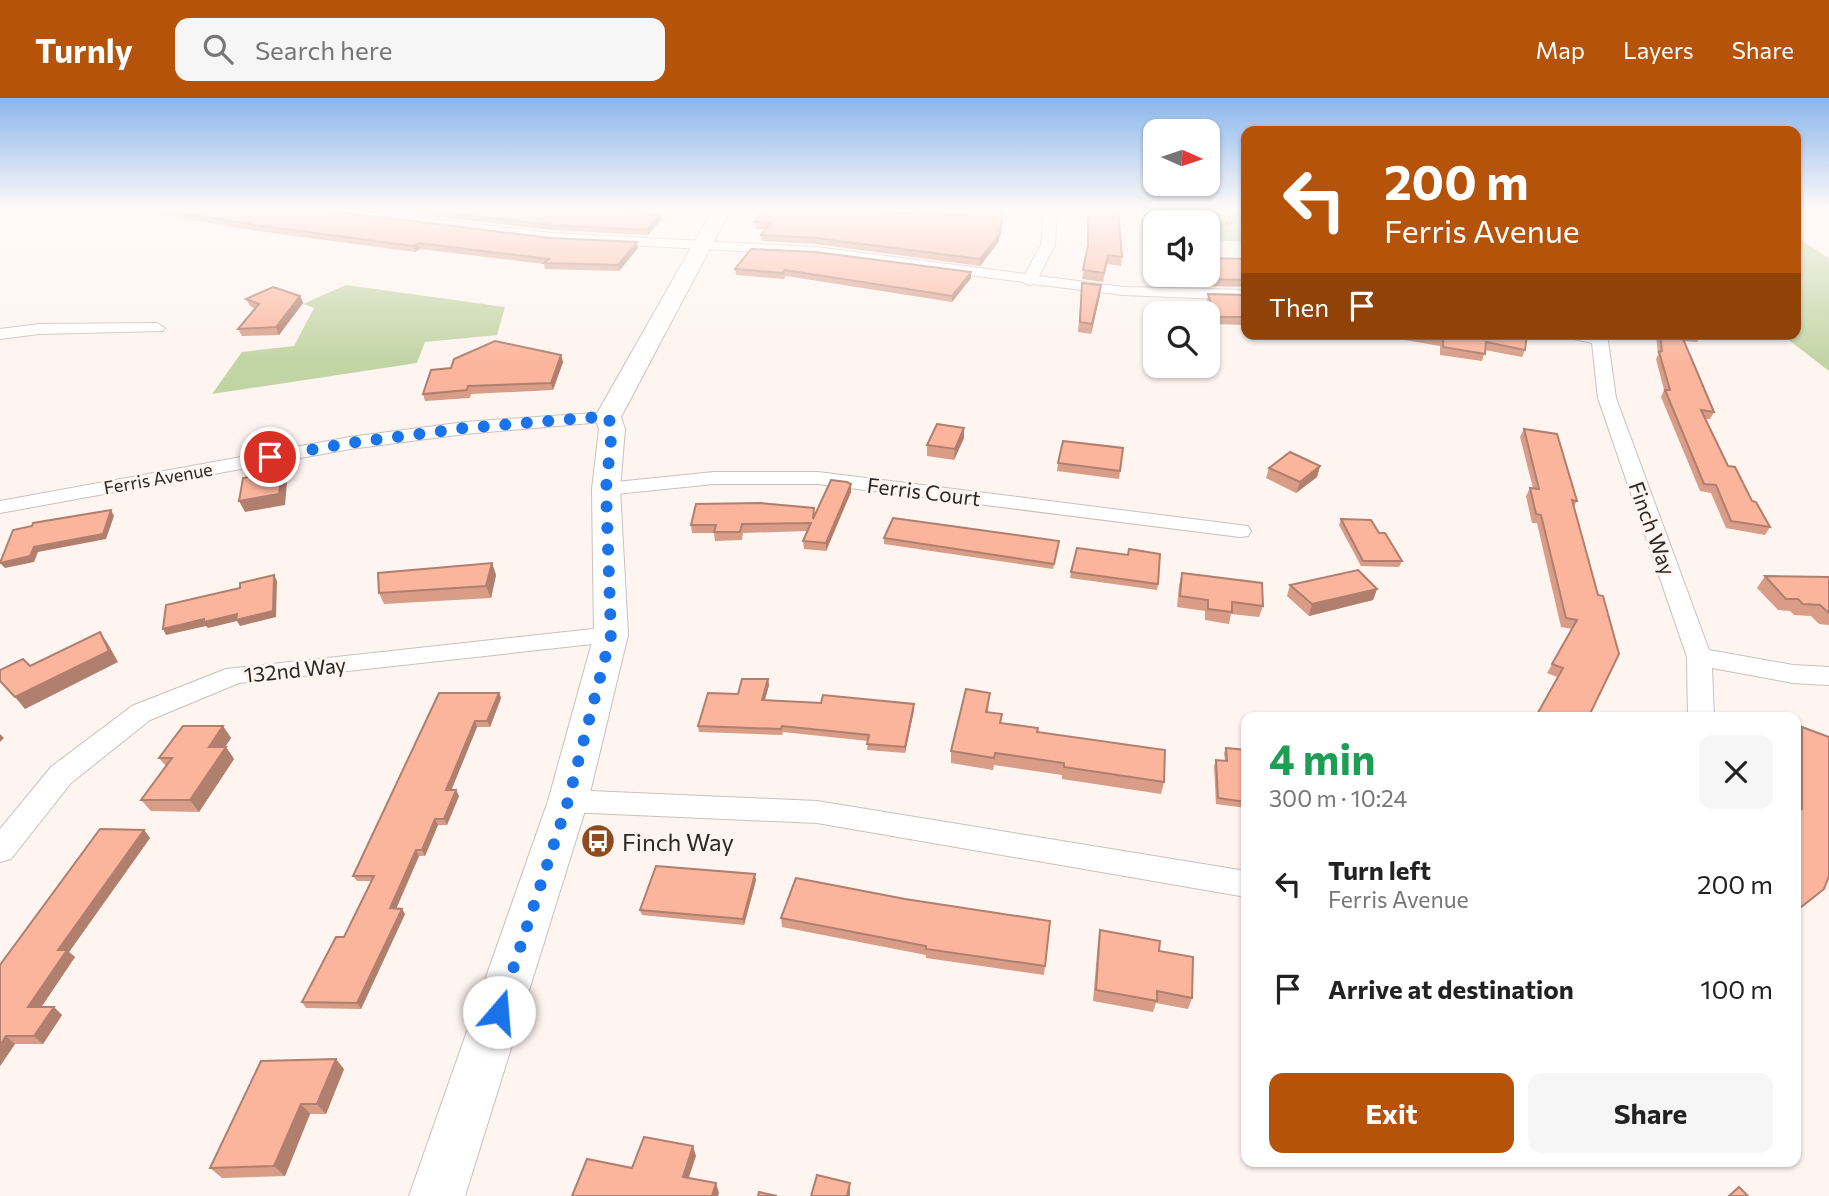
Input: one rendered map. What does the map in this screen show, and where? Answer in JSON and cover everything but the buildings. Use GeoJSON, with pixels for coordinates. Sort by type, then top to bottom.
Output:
{"type":"FeatureCollection","features":[{"type":"Feature","properties":{"kind":"street"},"geometry":{"type":"LineString","coordinates":[[437,1196],[568,801],[611,635],[606,489],[612,429],[608,416],[694,260]]}},
{"type":"Feature","properties":{"kind":"street"},"geometry":{"type":"LineString","coordinates":[[882,260],[1123,291],[1241,295]]}},
{"type":"Feature","properties":{"kind":"street"},"geometry":{"type":"LineString","coordinates":[[1029,281],[1040,260]]}},
{"type":"Feature","properties":{"kind":"street"},"geometry":{"type":"LineString","coordinates":[[0,334],[39,329],[158,328]]}},
{"type":"Feature","properties":{"kind":"street","name":"Finch Way"},"geometry":{"type":"LineString","coordinates":[[1599,340],[1607,398],[1699,657],[1701,712]]}},
{"type":"Feature","properties":{"kind":"street","name":"Ferris Avenue"},"geometry":{"type":"LineString","coordinates":[[0,507],[350,443],[465,428],[608,416]]}},
{"type":"Feature","properties":{"kind":"street","name":"Ferris Court"},"geometry":{"type":"LineString","coordinates":[[606,489],[714,478],[818,478],[1240,531]]}},
{"type":"Feature","properties":{"kind":"street","name":"132nd Way"},"geometry":{"type":"LineString","coordinates":[[0,850],[61,775],[141,713],[235,675],[611,635]]}},
{"type":"Feature","properties":{"kind":"street"},"geometry":{"type":"LineString","coordinates":[[1699,657],[1794,674],[1829,676]]}},
{"type":"Feature","properties":{"kind":"street"},"geometry":{"type":"LineString","coordinates":[[568,801],[817,812],[1241,883]]}},
{"type":"Feature","properties":{"kind":"green space"},"geometry":{"type":"Polygon","coordinates":[[[1801,260],[1829,260],[1829,371],[1789,340],[1801,340],[1801,260]]]}},
{"type":"Feature","properties":{"kind":"green space"},"geometry":{"type":"Polygon","coordinates":[[[346,285],[505,307],[497,335],[425,342],[417,363],[212,394],[242,352],[294,346],[314,308],[303,304],[346,285]]]}},
{"type":"Feature","properties":{"kind":"place","name":"Finch Way"},"geometry":{"type":"Point","coordinates":[598,841]}},
{"type":"Feature","properties":{"kind":"route"},"geometry":{"type":"LineString","coordinates":[[270,457],[465,428],[608,416],[612,429],[606,489],[611,635],[568,801],[499,1012]]}}]}
